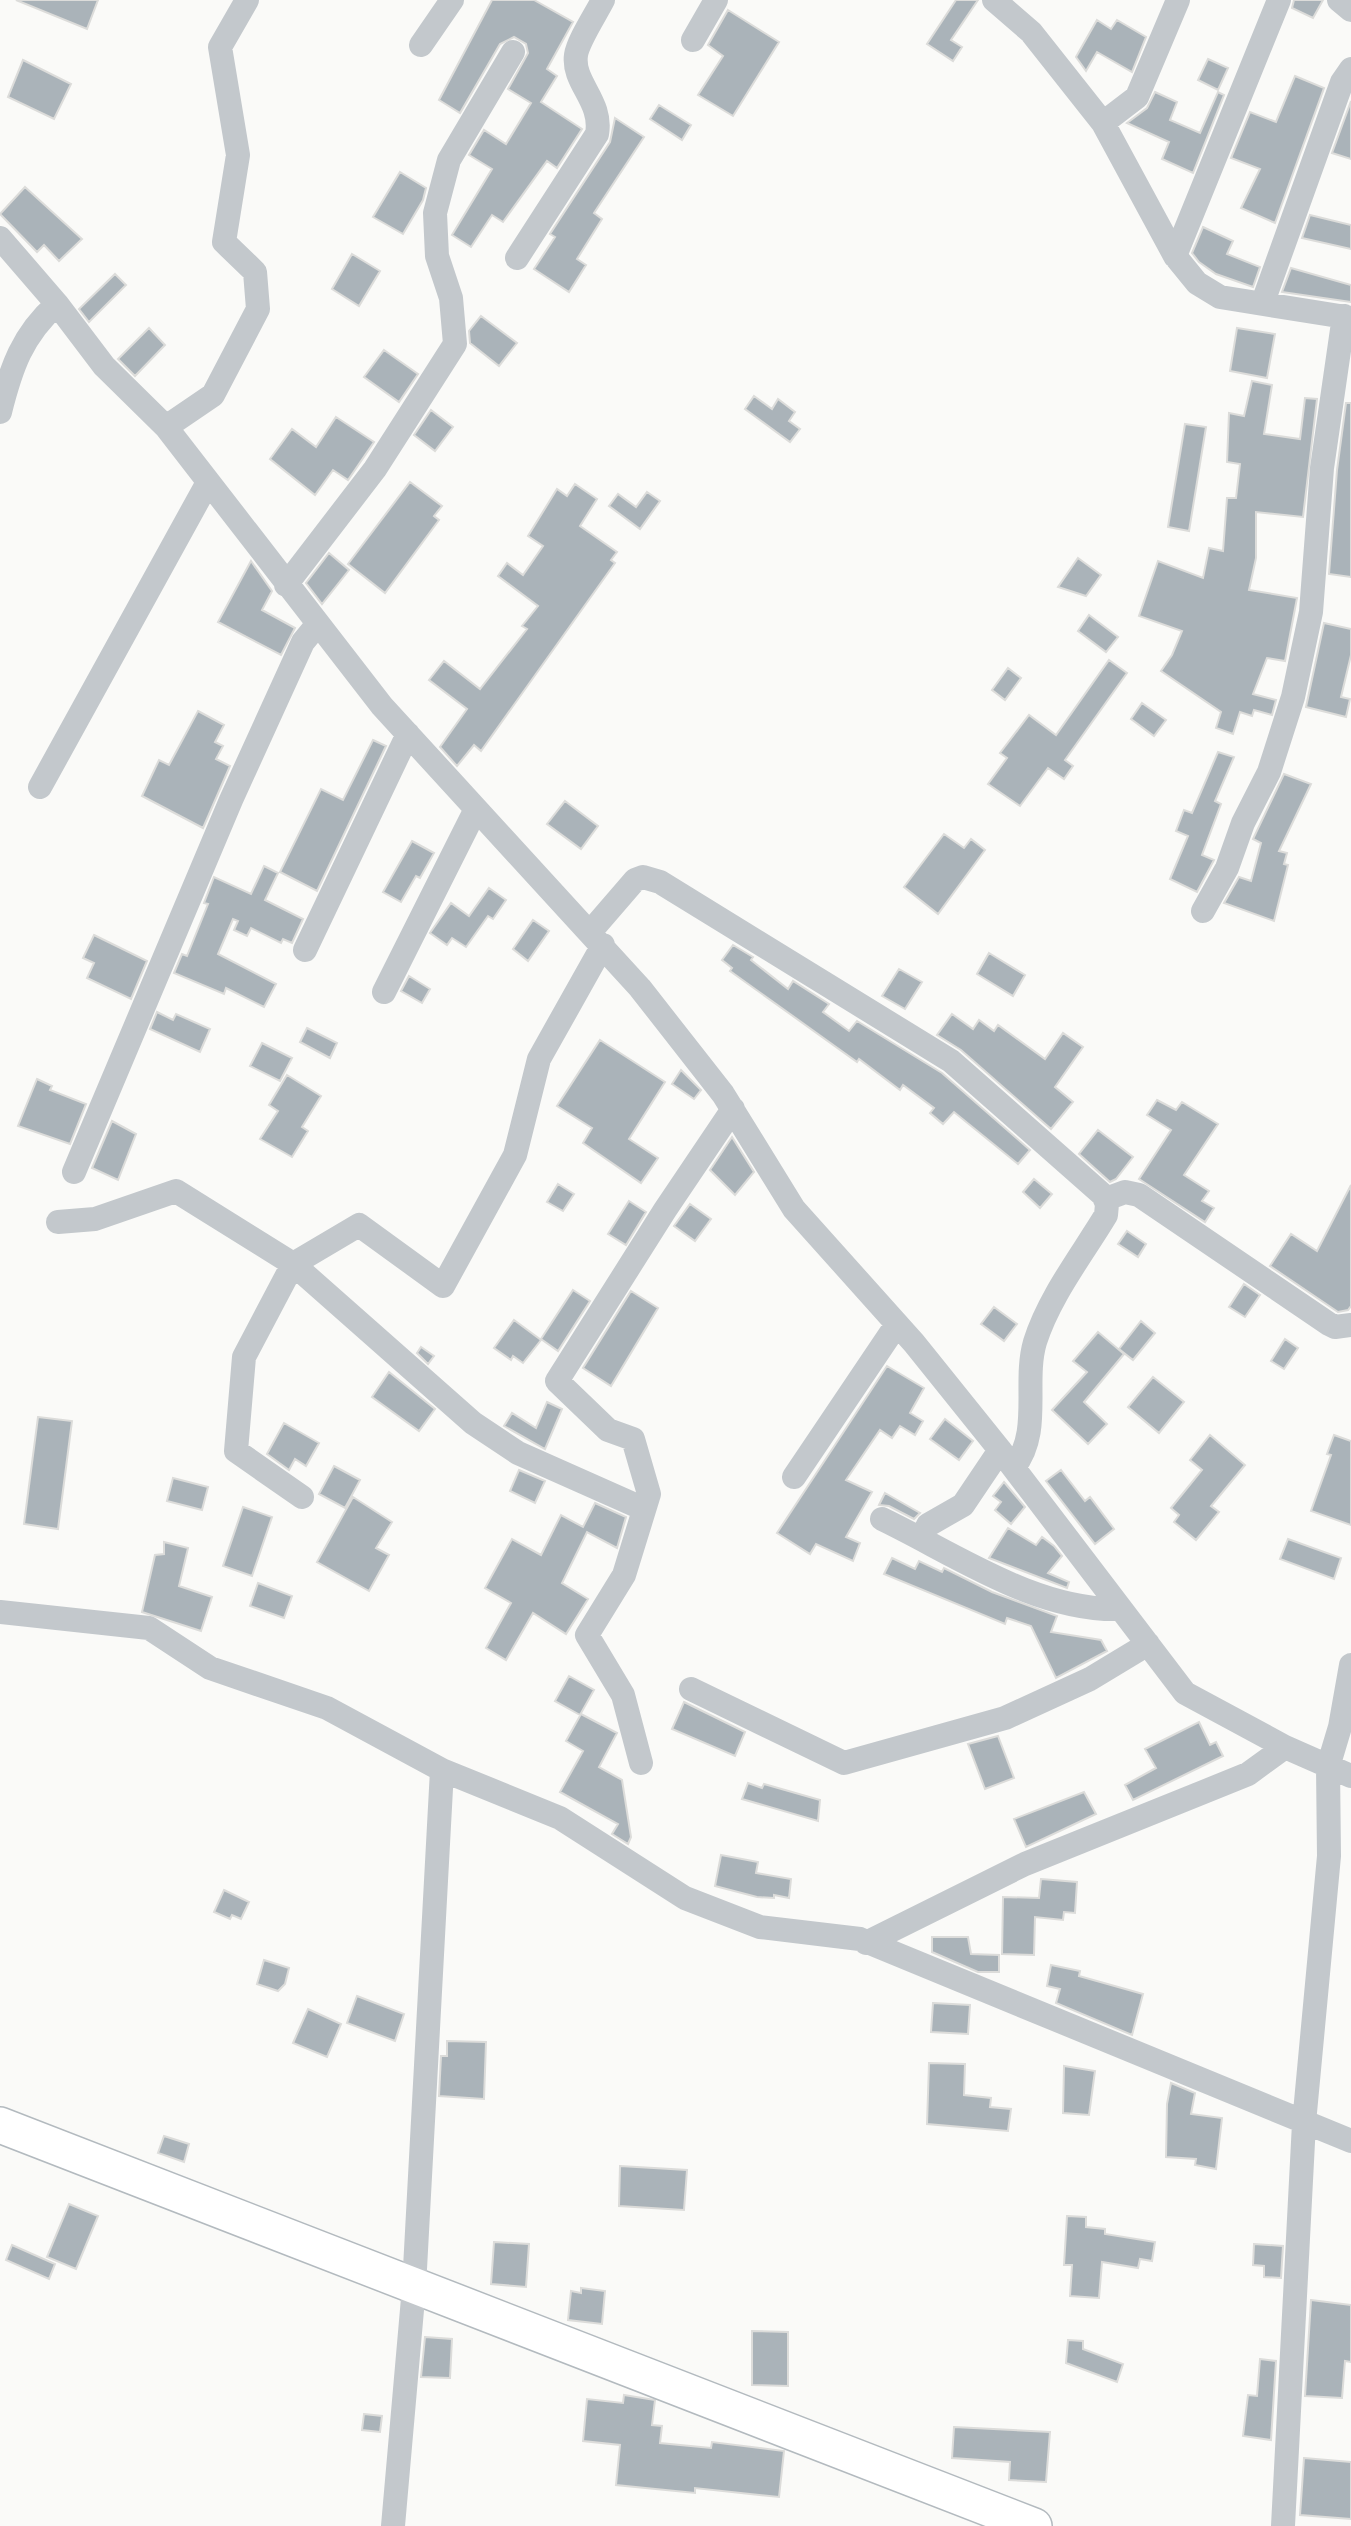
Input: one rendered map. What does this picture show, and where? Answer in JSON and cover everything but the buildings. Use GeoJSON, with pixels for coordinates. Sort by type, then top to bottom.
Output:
{"type":"FeatureCollection","features":[{"type":"Feature","properties":{"kind":"main road"},"geometry":{"type":"LineString","coordinates":[[0,2125],[1034,2526]]}},
{"type":"Feature","properties":{"kind":"street"},"geometry":{"type":"LineString","coordinates":[[166,427],[213,395],[258,309],[255,272],[224,242],[237,155],[220,47],[247,0]]}},
{"type":"Feature","properties":{"kind":"street"},"geometry":{"type":"LineString","coordinates":[[421,45],[452,0]]}},
{"type":"Feature","properties":{"kind":"street"},"geometry":{"type":"LineString","coordinates":[[516,258],[597,134],[600,118],[579,72],[576,55],[603,0]]}},
{"type":"Feature","properties":{"kind":"street"},"geometry":{"type":"LineString","coordinates":[[693,40],[716,0]]}},
{"type":"Feature","properties":{"kind":"street"},"geometry":{"type":"LineString","coordinates":[[994,0],[1031,32],[1103,123],[1175,256],[1196,284],[1220,297],[1347,317],[1322,468],[1311,612],[1293,697],[1269,772],[1243,823],[1227,868],[1202,911]]}},
{"type":"Feature","properties":{"kind":"street"},"geometry":{"type":"LineString","coordinates":[[1103,123],[1137,97],[1178,0]]}},
{"type":"Feature","properties":{"kind":"street"},"geometry":{"type":"LineString","coordinates":[[1175,256],[1279,0]]}},
{"type":"Feature","properties":{"kind":"street"},"geometry":{"type":"LineString","coordinates":[[1339,0],[1351,10]]}},
{"type":"Feature","properties":{"kind":"street"},"geometry":{"type":"LineString","coordinates":[[286,585],[374,469],[455,344],[451,298],[437,256],[435,213],[449,160],[513,52]]}},
{"type":"Feature","properties":{"kind":"street"},"geometry":{"type":"LineString","coordinates":[[1263,302],[1342,82],[1351,69]]}},
{"type":"Feature","properties":{"kind":"street"},"geometry":{"type":"LineString","coordinates":[[0,238],[57,304],[104,366],[166,427],[317,625],[408,734],[597,938],[733,1109],[794,1209],[897,1324],[1007,1459],[1185,1693],[1285,1746],[1340,1771]]}},
{"type":"Feature","properties":{"kind":"street"},"geometry":{"type":"LineString","coordinates":[[0,412],[10,374],[35,324],[57,304]]}},
{"type":"Feature","properties":{"kind":"street"},"geometry":{"type":"LineString","coordinates":[[40,787],[207,484]]}},
{"type":"Feature","properties":{"kind":"street"},"geometry":{"type":"LineString","coordinates":[[74,1171],[231,800],[303,642],[317,625]]}},
{"type":"Feature","properties":{"kind":"street"},"geometry":{"type":"LineString","coordinates":[[305,950],[408,734]]}},
{"type":"Feature","properties":{"kind":"street"},"geometry":{"type":"LineString","coordinates":[[384,992],[476,809]]}},
{"type":"Feature","properties":{"kind":"street"},"geometry":{"type":"LineString","coordinates":[[302,1497],[236,1451],[244,1357],[293,1264],[359,1225],[443,1286],[515,1155],[539,1059],[597,938],[635,880],[643,877],[660,882],[951,1061],[976,1079],[1106,1199],[1106,1215],[1049,1311],[1035,1342],[1030,1376],[1027,1444],[1007,1459],[963,1505],[928,1525],[922,1538]]}},
{"type":"Feature","properties":{"kind":"street"},"geometry":{"type":"LineString","coordinates":[[640,1763],[623,1695],[587,1635],[624,1575],[649,1494],[633,1439],[608,1430],[558,1381],[664,1210],[733,1109]]}},
{"type":"Feature","properties":{"kind":"street"},"geometry":{"type":"LineString","coordinates":[[58,1222],[94,1219],[176,1191],[293,1264],[473,1423],[518,1453],[644,1508]]}},
{"type":"Feature","properties":{"kind":"street"},"geometry":{"type":"LineString","coordinates":[[1106,1199],[1125,1192],[1139,1195],[1329,1324],[1335,1327],[1351,1325]]}},
{"type":"Feature","properties":{"kind":"street"},"geometry":{"type":"LineString","coordinates":[[794,1477],[897,1324]]}},
{"type":"Feature","properties":{"kind":"street"},"geometry":{"type":"LineString","coordinates":[[882,1519],[1018,1587],[1090,1610],[1121,1609]]}},
{"type":"Feature","properties":{"kind":"street"},"geometry":{"type":"LineString","coordinates":[[0,1612],[149,1628],[210,1668],[327,1708],[442,1770],[560,1818],[685,1898],[760,1927],[860,1939],[1351,2141]]}},
{"type":"Feature","properties":{"kind":"street"},"geometry":{"type":"LineString","coordinates":[[691,1689],[845,1763],[1005,1718],[1090,1679],[1147,1644]]}},
{"type":"Feature","properties":{"kind":"street"},"geometry":{"type":"LineString","coordinates":[[1283,2526],[1304,2123],[1329,1856],[1340,1771],[1340,1727],[1351,1665]]}},
{"type":"Feature","properties":{"kind":"street"},"geometry":{"type":"LineString","coordinates":[[866,1943],[1025,1864],[1248,1774],[1285,1746]]}},
{"type":"Feature","properties":{"kind":"street"},"geometry":{"type":"LineString","coordinates":[[393,2526],[414,2287],[442,1770]]}}]}
